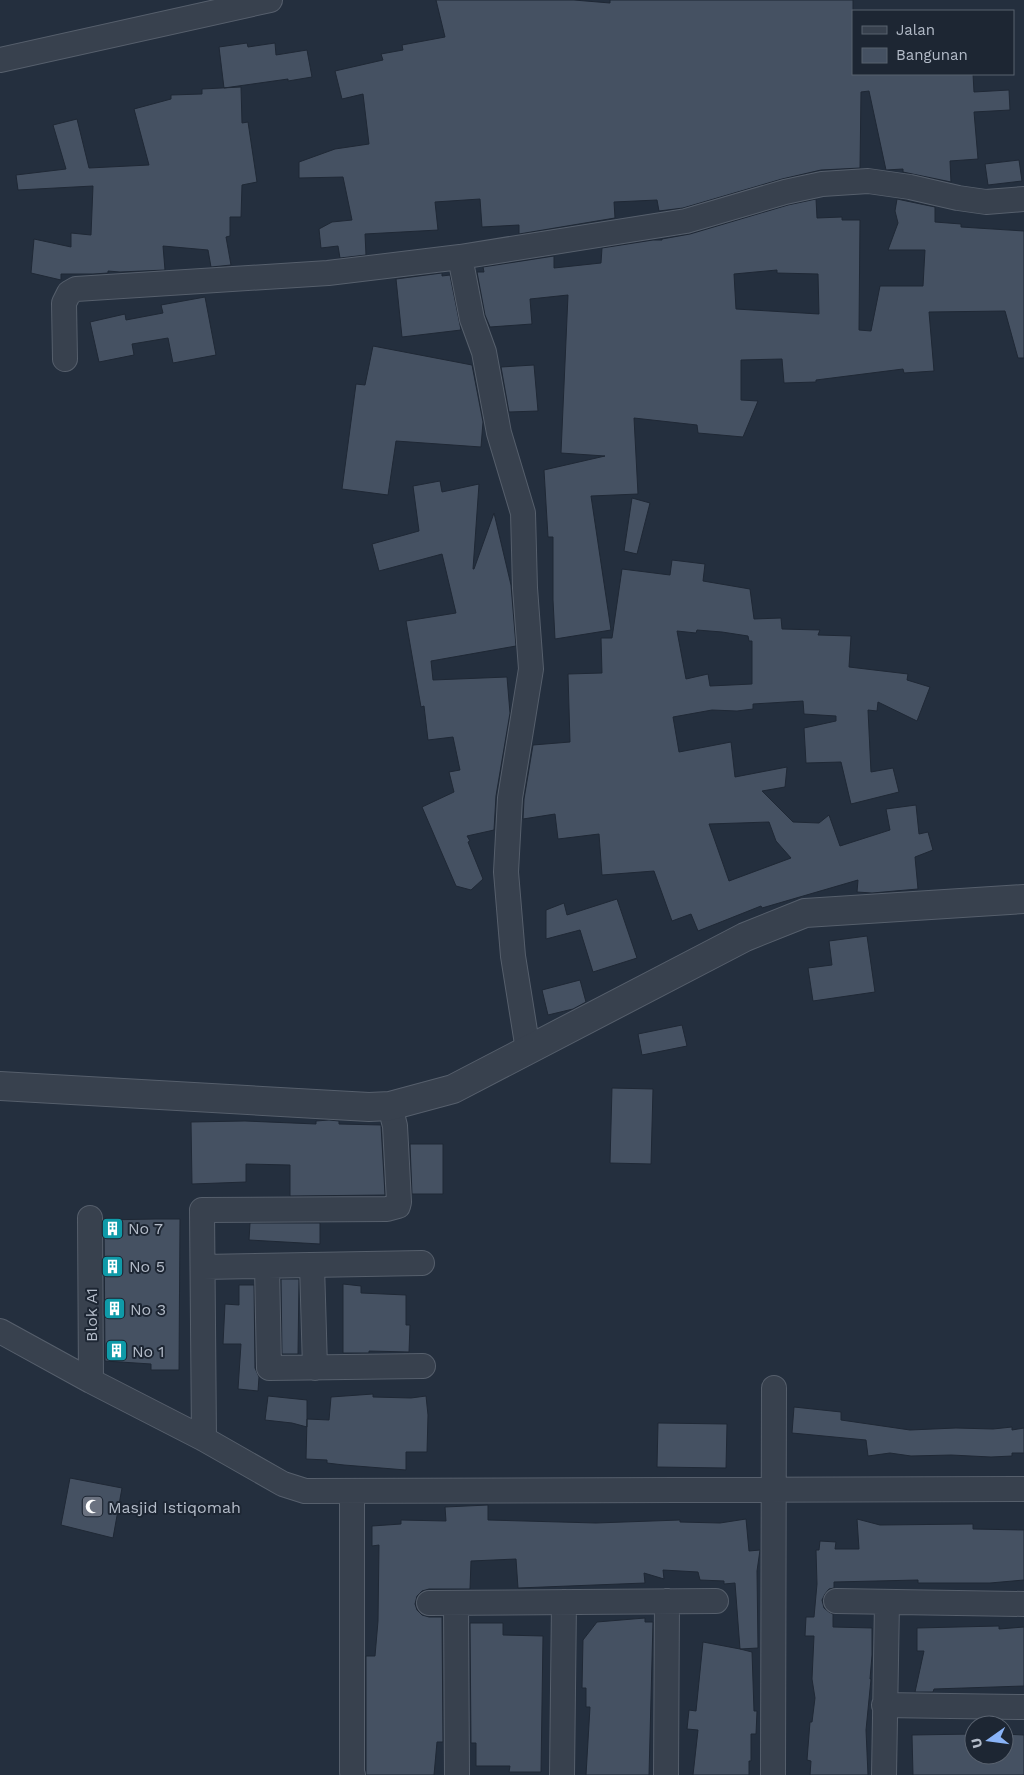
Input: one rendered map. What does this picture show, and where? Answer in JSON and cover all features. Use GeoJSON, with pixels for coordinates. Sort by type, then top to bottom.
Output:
{"type":"FeatureCollection","features":[{"type":"Feature","properties":{"kind":"street"},"geometry":{"type":"LineString","coordinates":[[0,60],[270,0]]}},
{"type":"Feature","properties":{"kind":"street"},"geometry":{"type":"LineString","coordinates":[[65,359],[64,303],[69,293],[76,289],[328,273],[460,258],[686,221],[784,192],[822,184],[868,182],[910,187],[986,202],[1024,199]]}},
{"type":"Feature","properties":{"kind":"street"},"geometry":{"type":"LineString","coordinates":[[460,258],[472,319],[484,352],[499,433],[523,513],[525,588],[531,669],[510,798],[506,872],[513,956],[528,1050]]}},
{"type":"Feature","properties":{"kind":"street"},"geometry":{"type":"LineString","coordinates":[[0,1086],[359,1106],[390,1106],[453,1089],[745,937],[780,922],[805,914],[1024,899]]}},
{"type":"Feature","properties":{"kind":"street"},"geometry":{"type":"LineString","coordinates":[[204,1439],[202,1210],[387,1209],[398,1206],[395,1126],[390,1106]]}},
{"type":"Feature","properties":{"kind":"street","name":"Blok A1"},"geometry":{"type":"LineString","coordinates":[[90,1218],[91,1381]]}},
{"type":"Feature","properties":{"kind":"street"},"geometry":{"type":"LineString","coordinates":[[202,1267],[422,1264]]}},
{"type":"Feature","properties":{"kind":"street"},"geometry":{"type":"LineString","coordinates":[[312,1265],[315,1368]]}},
{"type":"Feature","properties":{"kind":"street"},"geometry":{"type":"LineString","coordinates":[[267,1266],[269,1368],[424,1366]]}},
{"type":"Feature","properties":{"kind":"street"},"geometry":{"type":"LineString","coordinates":[[0,1330],[91,1381],[204,1439],[283,1484],[305,1490],[1024,1489]]}},
{"type":"Feature","properties":{"kind":"street"},"geometry":{"type":"LineString","coordinates":[[773,1775],[774,1388]]}},
{"type":"Feature","properties":{"kind":"street"},"geometry":{"type":"LineString","coordinates":[[352,1491],[353,1775]]}},
{"type":"Feature","properties":{"kind":"street"},"geometry":{"type":"LineString","coordinates":[[429,1603],[716,1601]]}},
{"type":"Feature","properties":{"kind":"street"},"geometry":{"type":"LineString","coordinates":[[836,1601],[1024,1604]]}},
{"type":"Feature","properties":{"kind":"street"},"geometry":{"type":"LineString","coordinates":[[562,1775],[564,1602]]}},
{"type":"Feature","properties":{"kind":"street"},"geometry":{"type":"LineString","coordinates":[[666,1775],[667,1602]]}},
{"type":"Feature","properties":{"kind":"street"},"geometry":{"type":"LineString","coordinates":[[456,1603],[457,1775]]}},
{"type":"Feature","properties":{"kind":"street"},"geometry":{"type":"LineString","coordinates":[[884,1775],[884,1705],[888,1603]]}},
{"type":"Feature","properties":{"kind":"street"},"geometry":{"type":"LineString","coordinates":[[884,1705],[1024,1707]]}},
{"type":"Feature","properties":{"kind":"building"},"geometry":{"type":"Polygon","coordinates":[[[436,0],[574,0],[610,3],[610,0],[853,0],[852,75],[973,75],[974,92],[1009,90],[1010,110],[974,112],[978,159],[950,161],[951,182],[903,172],[903,169],[886,170],[869,91],[861,92],[860,168],[821,170],[782,179],[683,208],[659,211],[657,200],[614,202],[615,218],[519,234],[519,225],[482,227],[480,199],[435,202],[438,230],[365,234],[366,255],[340,258],[338,246],[321,248],[319,229],[332,222],[352,220],[343,177],[299,178],[299,162],[335,149],[369,144],[363,94],[342,99],[335,71],[383,60],[381,54],[403,50],[402,45],[445,37],[436,0]]]}},
{"type":"Feature","properties":{"kind":"building"},"geometry":{"type":"Polygon","coordinates":[[[247,43],[248,47],[275,43],[276,55],[307,50],[312,77],[224,88],[219,47],[247,43]]]}},
{"type":"Feature","properties":{"kind":"building"},"geometry":{"type":"Polygon","coordinates":[[[241,87],[242,123],[248,122],[257,182],[242,185],[241,217],[230,217],[230,236],[226,237],[231,265],[211,267],[208,250],[163,246],[165,270],[61,274],[61,280],[31,273],[34,239],[71,247],[71,233],[91,235],[93,186],[18,190],[16,175],[66,169],[53,125],[77,119],[89,168],[149,165],[134,109],[171,99],[171,95],[202,94],[202,89],[241,87]]]}},
{"type":"Feature","properties":{"kind":"building"},"geometry":{"type":"Polygon","coordinates":[[[1019,160],[1022,181],[988,185],[985,164],[1019,160]]]}},
{"type":"Feature","properties":{"kind":"building"},"geometry":{"type":"Polygon","coordinates":[[[816,199],[817,218],[842,217],[842,220],[860,220],[859,330],[871,331],[880,286],[923,286],[925,250],[888,250],[898,223],[895,211],[897,199],[935,207],[935,222],[961,224],[961,227],[1024,231],[1024,358],[1018,358],[1005,311],[929,312],[934,371],[904,373],[903,369],[816,380],[816,382],[784,383],[782,359],[741,360],[741,400],[758,401],[743,437],[698,433],[697,425],[634,418],[638,494],[591,496],[611,630],[555,639],[553,537],[548,537],[544,470],[605,456],[561,453],[568,295],[530,299],[532,324],[490,327],[485,315],[477,272],[484,272],[483,267],[554,256],[554,268],[601,263],[602,248],[662,240],[690,234],[788,205],[816,199]],[[777,270],[734,274],[736,309],[819,314],[818,274],[777,273],[777,270]]]}},
{"type":"Feature","properties":{"kind":"building"},"geometry":{"type":"Polygon","coordinates":[[[442,273],[442,276],[450,275],[461,330],[402,337],[396,279],[442,273]]]}},
{"type":"Feature","properties":{"kind":"building"},"geometry":{"type":"Polygon","coordinates":[[[205,297],[216,355],[173,363],[168,338],[132,344],[134,355],[99,362],[90,322],[125,314],[126,320],[163,313],[161,305],[205,297]]]}},
{"type":"Feature","properties":{"kind":"building"},"geometry":{"type":"Polygon","coordinates":[[[373,346],[472,365],[483,422],[481,447],[396,441],[388,495],[342,489],[356,384],[365,385],[373,346]]]}},
{"type":"Feature","properties":{"kind":"building"},"geometry":{"type":"Polygon","coordinates":[[[534,365],[538,411],[509,412],[501,367],[534,365]]]}},
{"type":"Feature","properties":{"kind":"building"},"geometry":{"type":"Polygon","coordinates":[[[440,481],[442,492],[479,484],[473,569],[494,513],[511,585],[516,646],[431,661],[433,680],[507,677],[510,713],[496,796],[494,830],[467,836],[483,879],[471,890],[456,886],[422,807],[454,792],[449,772],[460,770],[453,737],[428,740],[424,706],[421,707],[406,621],[456,613],[442,554],[379,571],[372,544],[419,531],[413,486],[440,481]]]}},
{"type":"Feature","properties":{"kind":"building"},"geometry":{"type":"Polygon","coordinates":[[[632,498],[650,503],[637,554],[624,551],[632,498]]]}},
{"type":"Feature","properties":{"kind":"building"},"geometry":{"type":"Polygon","coordinates":[[[672,560],[705,564],[703,581],[750,589],[754,619],[781,618],[782,629],[820,630],[818,635],[851,636],[849,667],[908,674],[907,680],[930,687],[917,721],[878,702],[877,711],[868,710],[871,772],[893,768],[899,792],[851,804],[841,762],[806,763],[804,728],[836,721],[836,716],[804,714],[803,701],[753,704],[753,709],[737,711],[712,710],[673,717],[679,752],[731,742],[735,777],[787,767],[785,787],[762,791],[793,822],[819,823],[829,815],[840,846],[890,830],[886,809],[916,805],[919,834],[928,832],[933,850],[915,857],[918,889],[872,893],[857,892],[858,880],[762,908],[761,906],[698,931],[691,914],[672,921],[654,871],[602,875],[599,834],[558,839],[555,814],[523,819],[524,799],[533,745],[570,742],[568,674],[602,673],[601,638],[612,638],[622,569],[670,575],[672,560]],[[697,630],[696,633],[677,631],[686,679],[708,674],[710,686],[752,684],[752,641],[749,641],[748,636],[697,630]],[[769,822],[709,824],[729,881],[791,858],[776,841],[769,822]]]}},
{"type":"Feature","properties":{"kind":"building"},"geometry":{"type":"Polygon","coordinates":[[[617,899],[637,958],[593,972],[580,930],[546,939],[546,910],[564,903],[567,915],[617,899]]]}},
{"type":"Feature","properties":{"kind":"building"},"geometry":{"type":"Polygon","coordinates":[[[867,936],[875,992],[813,1001],[808,968],[832,965],[829,941],[867,936]]]}},
{"type":"Feature","properties":{"kind":"building"},"geometry":{"type":"Polygon","coordinates":[[[580,980],[586,1002],[573,1009],[548,1015],[542,990],[580,980]]]}},
{"type":"Feature","properties":{"kind":"building"},"geometry":{"type":"Polygon","coordinates":[[[682,1025],[687,1046],[642,1055],[638,1034],[682,1025]]]}},
{"type":"Feature","properties":{"kind":"building"},"geometry":{"type":"Polygon","coordinates":[[[612,1088],[653,1089],[651,1164],[610,1163],[612,1088]]]}},
{"type":"Feature","properties":{"kind":"building"},"geometry":{"type":"Polygon","coordinates":[[[245,1121],[316,1124],[316,1121],[339,1121],[339,1124],[381,1125],[385,1195],[290,1196],[290,1165],[246,1164],[246,1182],[192,1184],[191,1122],[245,1121]]]}},
{"type":"Feature","properties":{"kind":"building"},"geometry":{"type":"Polygon","coordinates":[[[410,1144],[443,1144],[443,1194],[412,1194],[410,1144]]]}},
{"type":"Feature","properties":{"kind":"building"},"geometry":{"type":"Polygon","coordinates":[[[180,1219],[179,1370],[151,1370],[151,1364],[105,1361],[104,1220],[180,1219]]]}},
{"type":"Feature","properties":{"kind":"building"},"geometry":{"type":"Polygon","coordinates":[[[250,1223],[320,1223],[320,1244],[249,1240],[250,1223]]]}},
{"type":"Feature","properties":{"kind":"building"},"geometry":{"type":"Polygon","coordinates":[[[281,1279],[299,1279],[298,1354],[282,1354],[281,1279]]]}},
{"type":"Feature","properties":{"kind":"building"},"geometry":{"type":"Polygon","coordinates":[[[343,1284],[361,1286],[361,1293],[406,1295],[406,1325],[410,1325],[409,1352],[369,1351],[369,1353],[343,1353],[343,1284]]]}},
{"type":"Feature","properties":{"kind":"building"},"geometry":{"type":"Polygon","coordinates":[[[239,1285],[254,1285],[255,1368],[259,1377],[258,1391],[238,1389],[241,1344],[223,1344],[225,1304],[239,1305],[239,1285]]]}},
{"type":"Feature","properties":{"kind":"building"},"geometry":{"type":"Polygon","coordinates":[[[373,1394],[373,1397],[411,1398],[426,1396],[428,1415],[427,1452],[406,1452],[406,1470],[344,1465],[327,1463],[327,1460],[306,1459],[307,1419],[329,1420],[331,1397],[373,1394]]]}},
{"type":"Feature","properties":{"kind":"building"},"geometry":{"type":"Polygon","coordinates":[[[268,1396],[307,1400],[307,1427],[265,1420],[268,1396]]]}},
{"type":"Feature","properties":{"kind":"building"},"geometry":{"type":"Polygon","coordinates":[[[794,1407],[841,1412],[841,1420],[910,1430],[1012,1427],[1012,1430],[1024,1428],[1024,1453],[1012,1453],[1012,1456],[991,1457],[911,1456],[890,1453],[868,1456],[866,1440],[792,1433],[794,1407]]]}},
{"type":"Feature","properties":{"kind":"building"},"geometry":{"type":"Polygon","coordinates":[[[658,1423],[727,1424],[726,1468],[657,1467],[658,1423]]]}},
{"type":"Feature","properties":{"kind":"building","name":"Masjid Istiqomah"},"geometry":{"type":"Polygon","coordinates":[[[70,1478],[122,1488],[113,1538],[61,1525],[70,1478]]]}},
{"type":"Feature","properties":{"kind":"building"},"geometry":{"type":"Polygon","coordinates":[[[488,1505],[488,1520],[596,1523],[680,1520],[680,1522],[720,1523],[746,1519],[749,1551],[760,1550],[757,1571],[758,1648],[740,1649],[735,1583],[724,1584],[724,1581],[700,1580],[698,1572],[663,1570],[664,1579],[644,1573],[645,1583],[518,1588],[516,1559],[471,1561],[470,1589],[429,1589],[422,1591],[417,1596],[415,1604],[417,1610],[422,1615],[442,1617],[443,1742],[437,1742],[434,1775],[366,1775],[366,1656],[375,1656],[378,1621],[379,1545],[372,1546],[372,1526],[401,1524],[401,1520],[446,1521],[445,1507],[488,1505]]]}},
{"type":"Feature","properties":{"kind":"building"},"geometry":{"type":"Polygon","coordinates":[[[857,1519],[880,1525],[973,1524],[973,1529],[1024,1530],[1024,1580],[990,1583],[918,1583],[918,1580],[834,1582],[834,1588],[829,1589],[822,1600],[824,1608],[833,1614],[833,1627],[872,1628],[871,1679],[866,1730],[868,1775],[810,1775],[811,1761],[807,1760],[810,1722],[812,1722],[815,1698],[812,1679],[814,1636],[805,1636],[806,1617],[814,1617],[817,1584],[816,1550],[819,1550],[820,1541],[836,1542],[835,1549],[859,1549],[857,1519]]]}},
{"type":"Feature","properties":{"kind":"building"},"geometry":{"type":"Polygon","coordinates":[[[645,1618],[645,1622],[653,1622],[649,1775],[586,1775],[590,1707],[586,1707],[586,1688],[582,1688],[583,1640],[597,1622],[645,1618]]]}},
{"type":"Feature","properties":{"kind":"building"},"geometry":{"type":"Polygon","coordinates":[[[470,1623],[503,1623],[503,1635],[543,1636],[541,1772],[509,1772],[510,1766],[476,1766],[476,1743],[471,1743],[470,1623]]]}},
{"type":"Feature","properties":{"kind":"building"},"geometry":{"type":"Polygon","coordinates":[[[999,1626],[999,1629],[1024,1627],[1024,1686],[934,1689],[933,1692],[915,1692],[924,1651],[917,1651],[917,1628],[999,1626]]]}},
{"type":"Feature","properties":{"kind":"building"},"geometry":{"type":"Polygon","coordinates":[[[703,1642],[752,1652],[754,1711],[757,1711],[756,1734],[751,1734],[749,1775],[693,1775],[698,1730],[687,1729],[689,1710],[696,1711],[703,1642]]]}},
{"type":"Feature","properties":{"kind":"building"},"geometry":{"type":"Polygon","coordinates":[[[964,1734],[964,1765],[1014,1765],[1014,1734],[1024,1735],[1024,1775],[913,1775],[912,1735],[964,1734]]]}},
{"type":"Feature","properties":{"kind":"place","name":"No 7"},"geometry":{"type":"Point","coordinates":[112,1228]}},
{"type":"Feature","properties":{"kind":"place","name":"No 5"},"geometry":{"type":"Point","coordinates":[113,1266]}},
{"type":"Feature","properties":{"kind":"place","name":"No 3"},"geometry":{"type":"Point","coordinates":[114,1309]}},
{"type":"Feature","properties":{"kind":"place","name":"No 1"},"geometry":{"type":"Point","coordinates":[116,1351]}},
{"type":"Feature","properties":{"kind":"place","name":"Masjid Istiqomah"},"geometry":{"type":"Point","coordinates":[92,1507]}}]}
